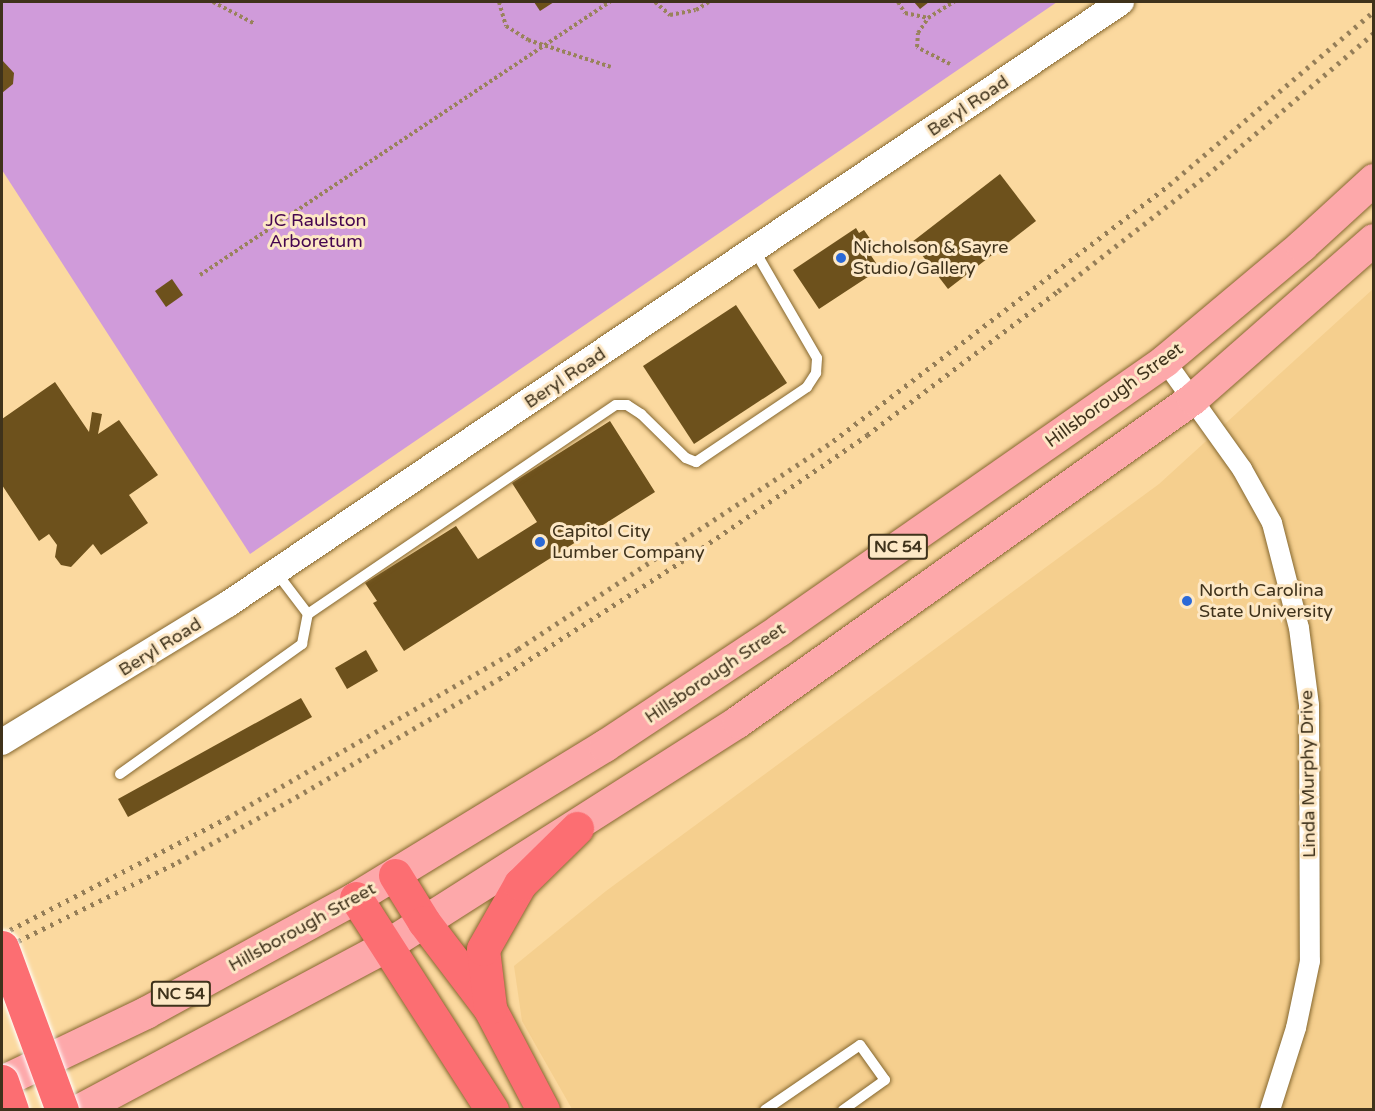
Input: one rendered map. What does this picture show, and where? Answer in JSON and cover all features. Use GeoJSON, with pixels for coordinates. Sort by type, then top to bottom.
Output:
{"type":"FeatureCollection","features":[{"type":"Feature","properties":{"kind":"highway"},"geometry":{"type":"LineString","coordinates":[[490,1009],[483,949],[520,884],[577,828]]}},
{"type":"Feature","properties":{"kind":"highway"},"geometry":{"type":"LineString","coordinates":[[395,875],[424,922],[490,1009],[543,1110]]}},
{"type":"Feature","properties":{"kind":"highway"},"geometry":{"type":"LineString","coordinates":[[356,898],[385,947],[492,1110]]}},
{"type":"Feature","properties":{"kind":"highway"},"geometry":{"type":"LineString","coordinates":[[2,947],[62,1110]]}},
{"type":"Feature","properties":{"kind":"highway"},"geometry":{"type":"LineString","coordinates":[[2,1081],[12,1110]]}},
{"type":"Feature","properties":{"kind":"main road","name":"Hillsborough Street"},"geometry":{"type":"LineString","coordinates":[[2,1081],[146,1013],[356,898],[605,746],[770,637],[1165,362],[1302,246],[1374,180]]}},
{"type":"Feature","properties":{"kind":"main road","name":"NC 54"},"geometry":{"type":"LineString","coordinates":[[80,1110],[385,947],[577,828],[834,657],[1193,399],[1374,240]]}},
{"type":"Feature","properties":{"kind":"street","name":"Beryl Road"},"geometry":{"type":"LineString","coordinates":[[2,742],[99,686],[276,572],[1121,2]]}},
{"type":"Feature","properties":{"kind":"street","name":"Linda Murphy Drive"},"geometry":{"type":"LineString","coordinates":[[1165,362],[1242,470],[1272,523],[1296,618],[1310,705],[1310,961],[1296,1028],[1270,1110]]}},
{"type":"Feature","properties":{"kind":"lane"},"geometry":{"type":"LineString","coordinates":[[120,774],[302,644],[308,614],[616,405],[627,405],[641,414],[686,459],[696,462],[807,387],[816,373],[817,358],[755,251]]}},
{"type":"Feature","properties":{"kind":"lane"},"geometry":{"type":"LineString","coordinates":[[276,572],[308,614]]}},
{"type":"Feature","properties":{"kind":"lane"},"geometry":{"type":"LineString","coordinates":[[765,1110],[860,1045],[885,1080],[843,1110]]}},
{"type":"Feature","properties":{"kind":"path"},"geometry":{"type":"LineString","coordinates":[[213,2],[255,24]]}},
{"type":"Feature","properties":{"kind":"path"},"geometry":{"type":"LineString","coordinates":[[499,2],[506,26],[544,46],[611,67]]}},
{"type":"Feature","properties":{"kind":"path"},"geometry":{"type":"LineString","coordinates":[[200,275],[610,2]]}},
{"type":"Feature","properties":{"kind":"path"},"geometry":{"type":"LineString","coordinates":[[655,2],[670,15],[696,10],[709,2]]}},
{"type":"Feature","properties":{"kind":"path"},"geometry":{"type":"LineString","coordinates":[[898,2],[905,13],[928,18]]}},
{"type":"Feature","properties":{"kind":"path"},"geometry":{"type":"LineString","coordinates":[[950,64],[917,47],[918,33],[928,18],[954,2]]}},
{"type":"Feature","properties":{"kind":"shaded area","name":"North Carolina State University"},"geometry":{"type":"Polygon","coordinates":[[[1373,289],[1373,1109],[572,1109],[522,1021],[514,966],[606,891],[1159,484],[1373,289]]]}},
{"type":"Feature","properties":{"kind":"green space","name":"JC Raulston Arboretum"},"geometry":{"type":"Polygon","coordinates":[[[2,2],[1057,2],[250,554],[2,170],[2,2]]]}},
{"type":"Feature","properties":{"kind":"building"},"geometry":{"type":"Polygon","coordinates":[[[534,2],[554,2],[540,11],[534,2]]]}},
{"type":"Feature","properties":{"kind":"building"},"geometry":{"type":"Polygon","coordinates":[[[914,2],[929,2],[920,9],[914,2]]]}},
{"type":"Feature","properties":{"kind":"building"},"geometry":{"type":"Polygon","coordinates":[[[2,60],[14,73],[13,84],[2,93],[2,60]]]}},
{"type":"Feature","properties":{"kind":"building"},"geometry":{"type":"Polygon","coordinates":[[[1000,174],[1036,221],[948,289],[912,242],[1000,174]]]}},
{"type":"Feature","properties":{"kind":"building","name":"Nicholson & Sayre Studio/Gallery"},"geometry":{"type":"Polygon","coordinates":[[[856,228],[859,233],[864,230],[873,243],[866,248],[880,269],[819,309],[793,270],[856,228]]]}},
{"type":"Feature","properties":{"kind":"building"},"geometry":{"type":"Polygon","coordinates":[[[172,279],[183,295],[166,307],[155,291],[172,279]]]}},
{"type":"Feature","properties":{"kind":"building"},"geometry":{"type":"Polygon","coordinates":[[[736,305],[787,383],[694,444],[643,366],[736,305]]]}},
{"type":"Feature","properties":{"kind":"building"},"geometry":{"type":"Polygon","coordinates":[[[55,382],[89,432],[92,412],[102,414],[98,434],[119,420],[158,475],[129,495],[148,523],[101,555],[93,544],[71,567],[61,565],[55,557],[57,545],[49,534],[39,541],[2,485],[2,419],[55,382]]]}},
{"type":"Feature","properties":{"kind":"building","name":"Capitol City Lumber Company"},"geometry":{"type":"Polygon","coordinates":[[[610,421],[655,492],[404,651],[373,603],[377,601],[365,583],[456,526],[478,559],[537,522],[512,483],[610,421]]]}},
{"type":"Feature","properties":{"kind":"building"},"geometry":{"type":"Polygon","coordinates":[[[366,650],[378,671],[347,689],[335,668],[366,650]]]}},
{"type":"Feature","properties":{"kind":"building"},"geometry":{"type":"Polygon","coordinates":[[[301,698],[312,717],[128,817],[118,799],[301,698]]]}},
{"type":"Feature","properties":{"kind":"railway"},"geometry":{"type":"LineString","coordinates":[[2,934],[227,818],[518,649],[833,441],[1169,185],[1374,11]]}},
{"type":"Feature","properties":{"kind":"railway"},"geometry":{"type":"LineString","coordinates":[[2,949],[178,862],[296,797],[499,679],[687,558],[867,435],[1058,291],[1207,175],[1374,33]]}},
{"type":"Feature","properties":{"kind":"place","name":"Nicholson & Sayre Studio/Gallery"},"geometry":{"type":"Point","coordinates":[841,258]}},
{"type":"Feature","properties":{"kind":"place","name":"Capitol City Lumber Company"},"geometry":{"type":"Point","coordinates":[540,542]}},
{"type":"Feature","properties":{"kind":"place","name":"North Carolina State University"},"geometry":{"type":"Point","coordinates":[1187,601]}}]}
